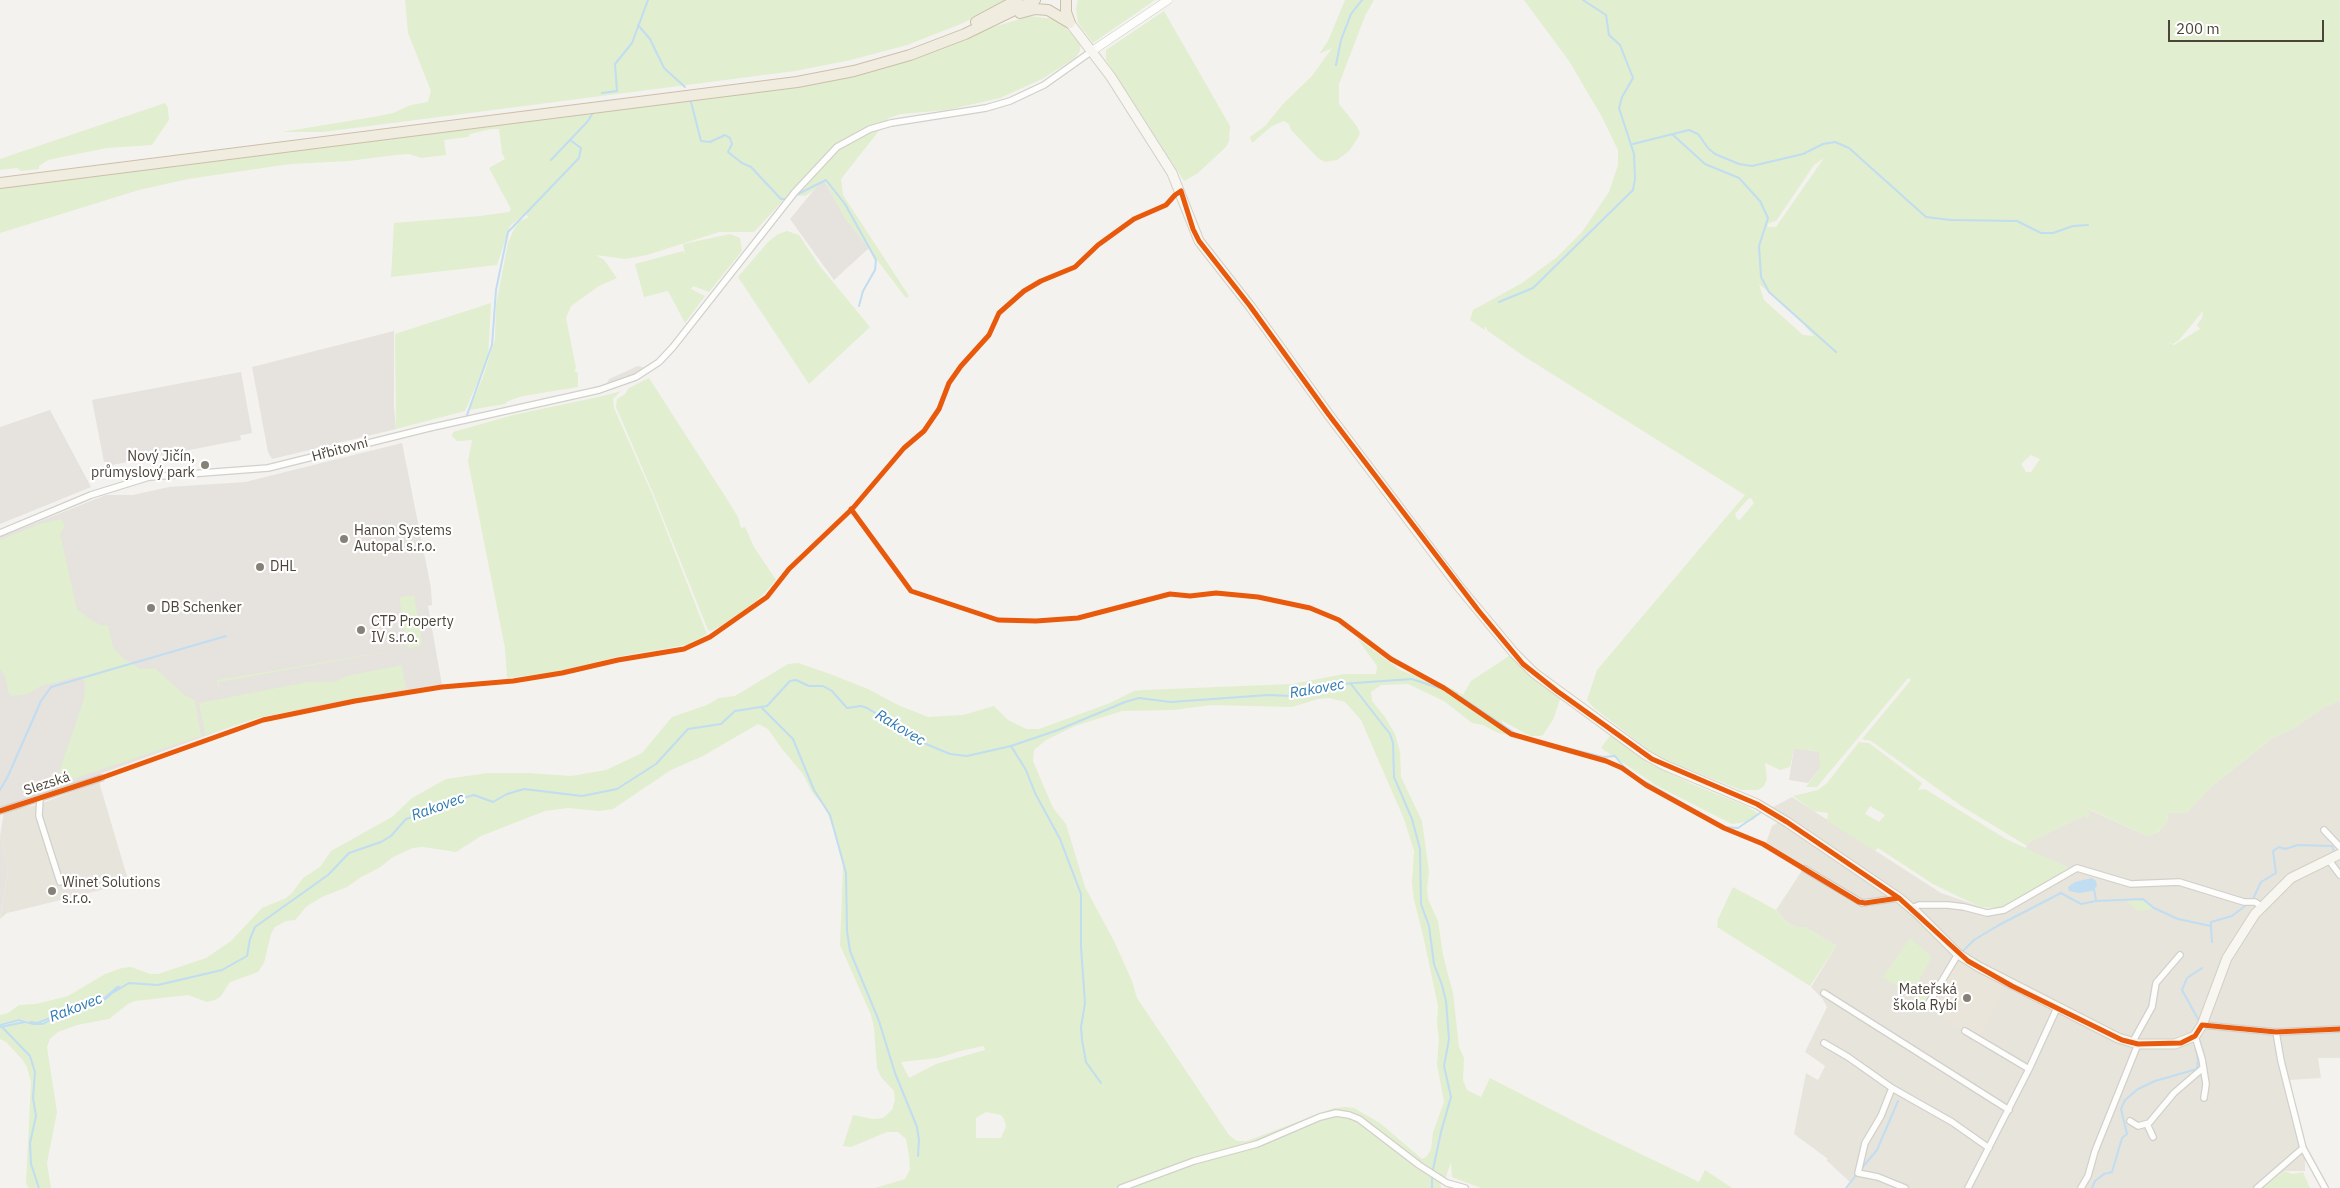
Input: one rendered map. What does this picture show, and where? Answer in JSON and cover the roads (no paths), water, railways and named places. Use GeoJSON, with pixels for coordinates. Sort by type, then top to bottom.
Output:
{"type":"FeatureCollection","features":[{"type":"Feature","properties":{"kind":"highway"},"geometry":{"type":"LineString","coordinates":[[0,178],[796,76],[853,65],[908,50],[963,29],[1018,0]]}},
{"type":"Feature","properties":{"kind":"highway"},"geometry":{"type":"LineString","coordinates":[[0,183],[797,82],[892,61],[940,44],[995,21],[1036,0]]}},
{"type":"Feature","properties":{"kind":"highway"},"geometry":{"type":"LineString","coordinates":[[1066,0],[1070,23]]}},
{"type":"Feature","properties":{"kind":"highway"},"geometry":{"type":"LineString","coordinates":[[995,21],[1035,9],[1054,12],[1070,23]]}},
{"type":"Feature","properties":{"kind":"main road"},"geometry":{"type":"LineString","coordinates":[[1070,23],[1092,51],[1172,173],[1199,241],[1460,588],[1524,664],[1545,682],[1646,755],[1664,765],[1763,807],[1899,898],[1912,908],[1958,954],[2012,986],[2135,1043],[2175,1044],[2195,1036],[2202,1025],[2227,958],[2242,931],[2261,906],[2291,878],[2336,854]]}},
{"type":"Feature","properties":{"kind":"street"},"geometry":{"type":"LineString","coordinates":[[1092,51],[1168,0]]}},
{"type":"Feature","properties":{"kind":"street","name":"Hřbitovní"},"geometry":{"type":"LineString","coordinates":[[0,533],[91,495],[149,477],[268,468],[429,428],[612,386],[644,373],[673,347],[795,192],[838,147],[870,129],[891,123],[986,108],[1010,101],[1044,85],[1092,51]]}},
{"type":"Feature","properties":{"kind":"street","name":"Slezská"},"geometry":{"type":"LineString","coordinates":[[0,810],[102,778]]}},
{"type":"Feature","properties":{"kind":"street"},"geometry":{"type":"LineString","coordinates":[[40,798],[40,816],[60,882]]}},
{"type":"Feature","properties":{"kind":"street"},"geometry":{"type":"LineString","coordinates":[[2324,830],[2336,854],[2340,875]]}},
{"type":"Feature","properties":{"kind":"street"},"geometry":{"type":"LineString","coordinates":[[1912,908],[1918,905],[1938,905],[1964,907],[1987,913],[2004,910],[2077,868],[2131,884],[2179,882],[2244,902],[2255,902],[2261,906]]}},
{"type":"Feature","properties":{"kind":"street"},"geometry":{"type":"LineString","coordinates":[[1804,869],[1862,903],[1899,898]]}},
{"type":"Feature","properties":{"kind":"street"},"geometry":{"type":"LineString","coordinates":[[1927,1006],[1958,954]]}},
{"type":"Feature","properties":{"kind":"street"},"geometry":{"type":"LineString","coordinates":[[2080,1188],[2088,1176],[2095,1151],[2135,1043],[2152,1007],[2156,983],[2180,955]]}},
{"type":"Feature","properties":{"kind":"street"},"geometry":{"type":"LineString","coordinates":[[1824,993],[2008,1110]]}},
{"type":"Feature","properties":{"kind":"street"},"geometry":{"type":"LineString","coordinates":[[1968,1188],[2029,1069],[2057,1008]]}},
{"type":"Feature","properties":{"kind":"street"},"geometry":{"type":"LineString","coordinates":[[2202,1025],[2276,1032],[2340,1029]]}},
{"type":"Feature","properties":{"kind":"street"},"geometry":{"type":"LineString","coordinates":[[1965,1031],[2029,1069]]}},
{"type":"Feature","properties":{"kind":"street"},"geometry":{"type":"LineString","coordinates":[[2276,1032],[2281,1061],[2303,1148],[2325,1188]]}},
{"type":"Feature","properties":{"kind":"street"},"geometry":{"type":"LineString","coordinates":[[2195,1036],[2202,1059],[2206,1084],[2204,1098]]}},
{"type":"Feature","properties":{"kind":"street"},"geometry":{"type":"LineString","coordinates":[[1824,1043],[1848,1057],[1892,1088],[1952,1122],[1989,1148]]}},
{"type":"Feature","properties":{"kind":"street"},"geometry":{"type":"LineString","coordinates":[[2130,1121],[2138,1126],[2147,1124],[2174,1093],[2203,1068]]}},
{"type":"Feature","properties":{"kind":"street"},"geometry":{"type":"LineString","coordinates":[[1892,1088],[1881,1116],[1866,1143],[1858,1173],[1878,1176],[1905,1188]]}},
{"type":"Feature","properties":{"kind":"street"},"geometry":{"type":"LineString","coordinates":[[1122,1188],[1194,1161],[1257,1144],[1320,1117],[1336,1114],[1349,1115],[1359,1119],[1419,1165],[1447,1183],[1465,1188]]}},
{"type":"Feature","properties":{"kind":"street"},"geometry":{"type":"LineString","coordinates":[[2147,1124],[2153,1137]]}},
{"type":"Feature","properties":{"kind":"street"},"geometry":{"type":"LineString","coordinates":[[2256,1188],[2303,1148]]}},
{"type":"Feature","properties":{"kind":"water"},"geometry":{"type":"Polygon","coordinates":[[[2092,878],[2096,881],[2097,886],[2092,891],[2079,893],[2069,891],[2068,887],[2075,882],[2092,878]]]}},
{"type":"Feature","properties":{"kind":"water"},"geometry":{"type":"Polygon","coordinates":[[[117,986],[121,986],[106,1000],[92,1003],[86,1009],[56,1018],[43,1025],[32,1025],[19,1021],[0,1026],[0,1024],[19,1019],[32,1023],[43,1023],[56,1016],[85,1007],[91,1001],[104,997],[117,986]]]}},
{"type":"Feature","properties":{"kind":"waterway"},"geometry":{"type":"LineString","coordinates":[[602,93],[617,91],[615,64],[632,43],[648,0]]}},
{"type":"Feature","properties":{"kind":"waterway"},"geometry":{"type":"LineString","coordinates":[[1336,65],[1341,40],[1351,14],[1362,0]]}},
{"type":"Feature","properties":{"kind":"waterway"},"geometry":{"type":"LineString","coordinates":[[1499,302],[1533,288],[1633,190],[1635,179],[1634,154],[1619,108],[1622,97],[1633,78],[1620,45],[1609,35],[1606,15],[1583,0]]}},
{"type":"Feature","properties":{"kind":"waterway"},"geometry":{"type":"LineString","coordinates":[[638,25],[650,39],[664,68],[685,87]]}},
{"type":"Feature","properties":{"kind":"waterway"},"geometry":{"type":"LineString","coordinates":[[691,102],[701,141],[710,142],[725,135],[730,138],[732,144],[728,152],[742,163],[751,167],[781,199],[785,199]]}},
{"type":"Feature","properties":{"kind":"waterway"},"geometry":{"type":"LineString","coordinates":[[466,418],[492,345],[496,290],[508,232],[579,158],[581,148],[570,140],[592,114]]}},
{"type":"Feature","properties":{"kind":"waterway"},"geometry":{"type":"LineString","coordinates":[[1633,144],[1689,130],[1698,134],[1715,154],[1739,164],[1752,166],[1803,154],[1823,144],[1835,142],[1849,148],[1926,217],[1951,220],[2017,221],[2041,233],[2053,233],[2073,226],[2088,225]]}},
{"type":"Feature","properties":{"kind":"waterway"},"geometry":{"type":"LineString","coordinates":[[1672,134],[1705,164],[1739,178],[1760,201],[1768,218],[1759,246],[1761,277],[1769,292],[1836,352]]}},
{"type":"Feature","properties":{"kind":"waterway"},"geometry":{"type":"LineString","coordinates":[[551,160],[570,140]]}},
{"type":"Feature","properties":{"kind":"waterway"},"geometry":{"type":"LineString","coordinates":[[794,196],[826,180],[845,204],[876,260],[875,270],[863,291],[859,306]]}},
{"type":"Feature","properties":{"kind":"waterway"},"geometry":{"type":"LineString","coordinates":[[0,790],[41,701],[51,687],[226,636]]}},
{"type":"Feature","properties":{"kind":"waterway","name":"Rakovec"},"geometry":{"type":"LineString","coordinates":[[114,992],[129,983],[158,985],[222,970],[247,956],[250,939],[255,927],[328,875],[349,853],[381,842],[391,836],[406,819],[420,815],[437,805],[474,795],[493,802],[507,794],[524,789],[582,796],[617,789],[656,764],[688,729],[721,724],[735,711],[767,706],[790,681],[796,680],[809,686],[823,686],[832,691],[847,708],[861,706],[867,708],[926,744],[950,754],[967,756],[1011,746],[1058,730],[1139,698],[1171,702],[1268,695],[1292,696],[1326,685],[1412,679],[1439,688]]}},
{"type":"Feature","properties":{"kind":"waterway"},"geometry":{"type":"LineString","coordinates":[[1351,684],[1390,734],[1393,743],[1394,777],[1412,819],[1420,849],[1421,904],[1429,926],[1434,964],[1446,1001],[1449,1039],[1444,1066],[1451,1097],[1432,1174],[1432,1188]]}},
{"type":"Feature","properties":{"kind":"waterway","name":"Rakovec"},"geometry":{"type":"LineString","coordinates":[[1444,686],[1457,694]]}},
{"type":"Feature","properties":{"kind":"waterway","name":"Rakovec"},"geometry":{"type":"LineString","coordinates":[[1461,697],[1519,736],[1603,757],[1615,756],[1623,766],[1637,777],[1725,827],[1738,828],[1763,811]]}},
{"type":"Feature","properties":{"kind":"waterway"},"geometry":{"type":"LineString","coordinates":[[762,708],[793,739],[814,790],[830,815],[846,873],[847,931],[850,951],[879,1021],[895,1073],[917,1127],[919,1140],[918,1156]]}},
{"type":"Feature","properties":{"kind":"waterway"},"geometry":{"type":"LineString","coordinates":[[1011,746],[1026,770],[1035,793],[1060,839],[1081,894],[1081,947],[1085,1003],[1081,1027],[1082,1040],[1086,1062],[1101,1083]]}},
{"type":"Feature","properties":{"kind":"waterway"},"geometry":{"type":"LineString","coordinates":[[2253,899],[2261,882],[2276,873],[2273,851],[2279,847],[2285,849],[2298,845],[2332,846],[2335,854]]}},
{"type":"Feature","properties":{"kind":"waterway"},"geometry":{"type":"LineString","coordinates":[[2094,889],[2096,901]]}},
{"type":"Feature","properties":{"kind":"waterway"},"geometry":{"type":"LineString","coordinates":[[1962,952],[1974,940],[1999,925],[2061,893],[2081,904],[2096,901],[2143,899],[2154,908],[2178,919],[2211,926],[2211,922],[2232,916],[2249,903]]}},
{"type":"Feature","properties":{"kind":"waterway"},"geometry":{"type":"LineString","coordinates":[[2211,927],[2212,942]]}},
{"type":"Feature","properties":{"kind":"waterway"},"geometry":{"type":"LineString","coordinates":[[2199,1021],[2182,990],[2187,978],[2202,968]]}},
{"type":"Feature","properties":{"kind":"waterway","name":"Rakovec"},"geometry":{"type":"LineString","coordinates":[[30,1022],[37,1023],[89,1004]]}},
{"type":"Feature","properties":{"kind":"waterway","name":"Rakovec"},"geometry":{"type":"LineString","coordinates":[[0,1027],[25,1022]]}},
{"type":"Feature","properties":{"kind":"waterway"},"geometry":{"type":"LineString","coordinates":[[2,1027],[30,1056],[35,1072],[33,1098],[36,1116],[30,1143],[31,1164],[39,1188]]}},
{"type":"Feature","properties":{"kind":"waterway"},"geometry":{"type":"LineString","coordinates":[[2092,1188],[2095,1181],[2104,1174],[2112,1172],[2122,1138],[2127,1134],[2121,1109],[2125,1100],[2138,1089],[2155,1081],[2197,1069],[2196,1047]]}},
{"type":"Feature","properties":{"kind":"waterway"},"geometry":{"type":"LineString","coordinates":[[1861,1169],[1877,1150],[1898,1101]]}},
{"type":"Feature","properties":{"kind":"waterway"},"geometry":{"type":"LineString","coordinates":[[1846,1188],[1857,1174]]}},
{"type":"Feature","properties":{"kind":"place","name":"Nový Jičín, průmyslový park"},"geometry":{"type":"Point","coordinates":[205,465]}},
{"type":"Feature","properties":{"kind":"place","name":"Hanon Systems Autopal s.r.o."},"geometry":{"type":"Point","coordinates":[344,539]}},
{"type":"Feature","properties":{"kind":"place","name":"DHL"},"geometry":{"type":"Point","coordinates":[260,567]}},
{"type":"Feature","properties":{"kind":"place","name":"DB Schenker"},"geometry":{"type":"Point","coordinates":[151,608]}},
{"type":"Feature","properties":{"kind":"place","name":"CTP Property IV s.r.o."},"geometry":{"type":"Point","coordinates":[361,630]}},
{"type":"Feature","properties":{"kind":"place","name":"Winet Solutions s.r.o."},"geometry":{"type":"Point","coordinates":[52,891]}},
{"type":"Feature","properties":{"kind":"place","name":"Mateřská škola Rybí"},"geometry":{"type":"Point","coordinates":[1967,998]}}]}
